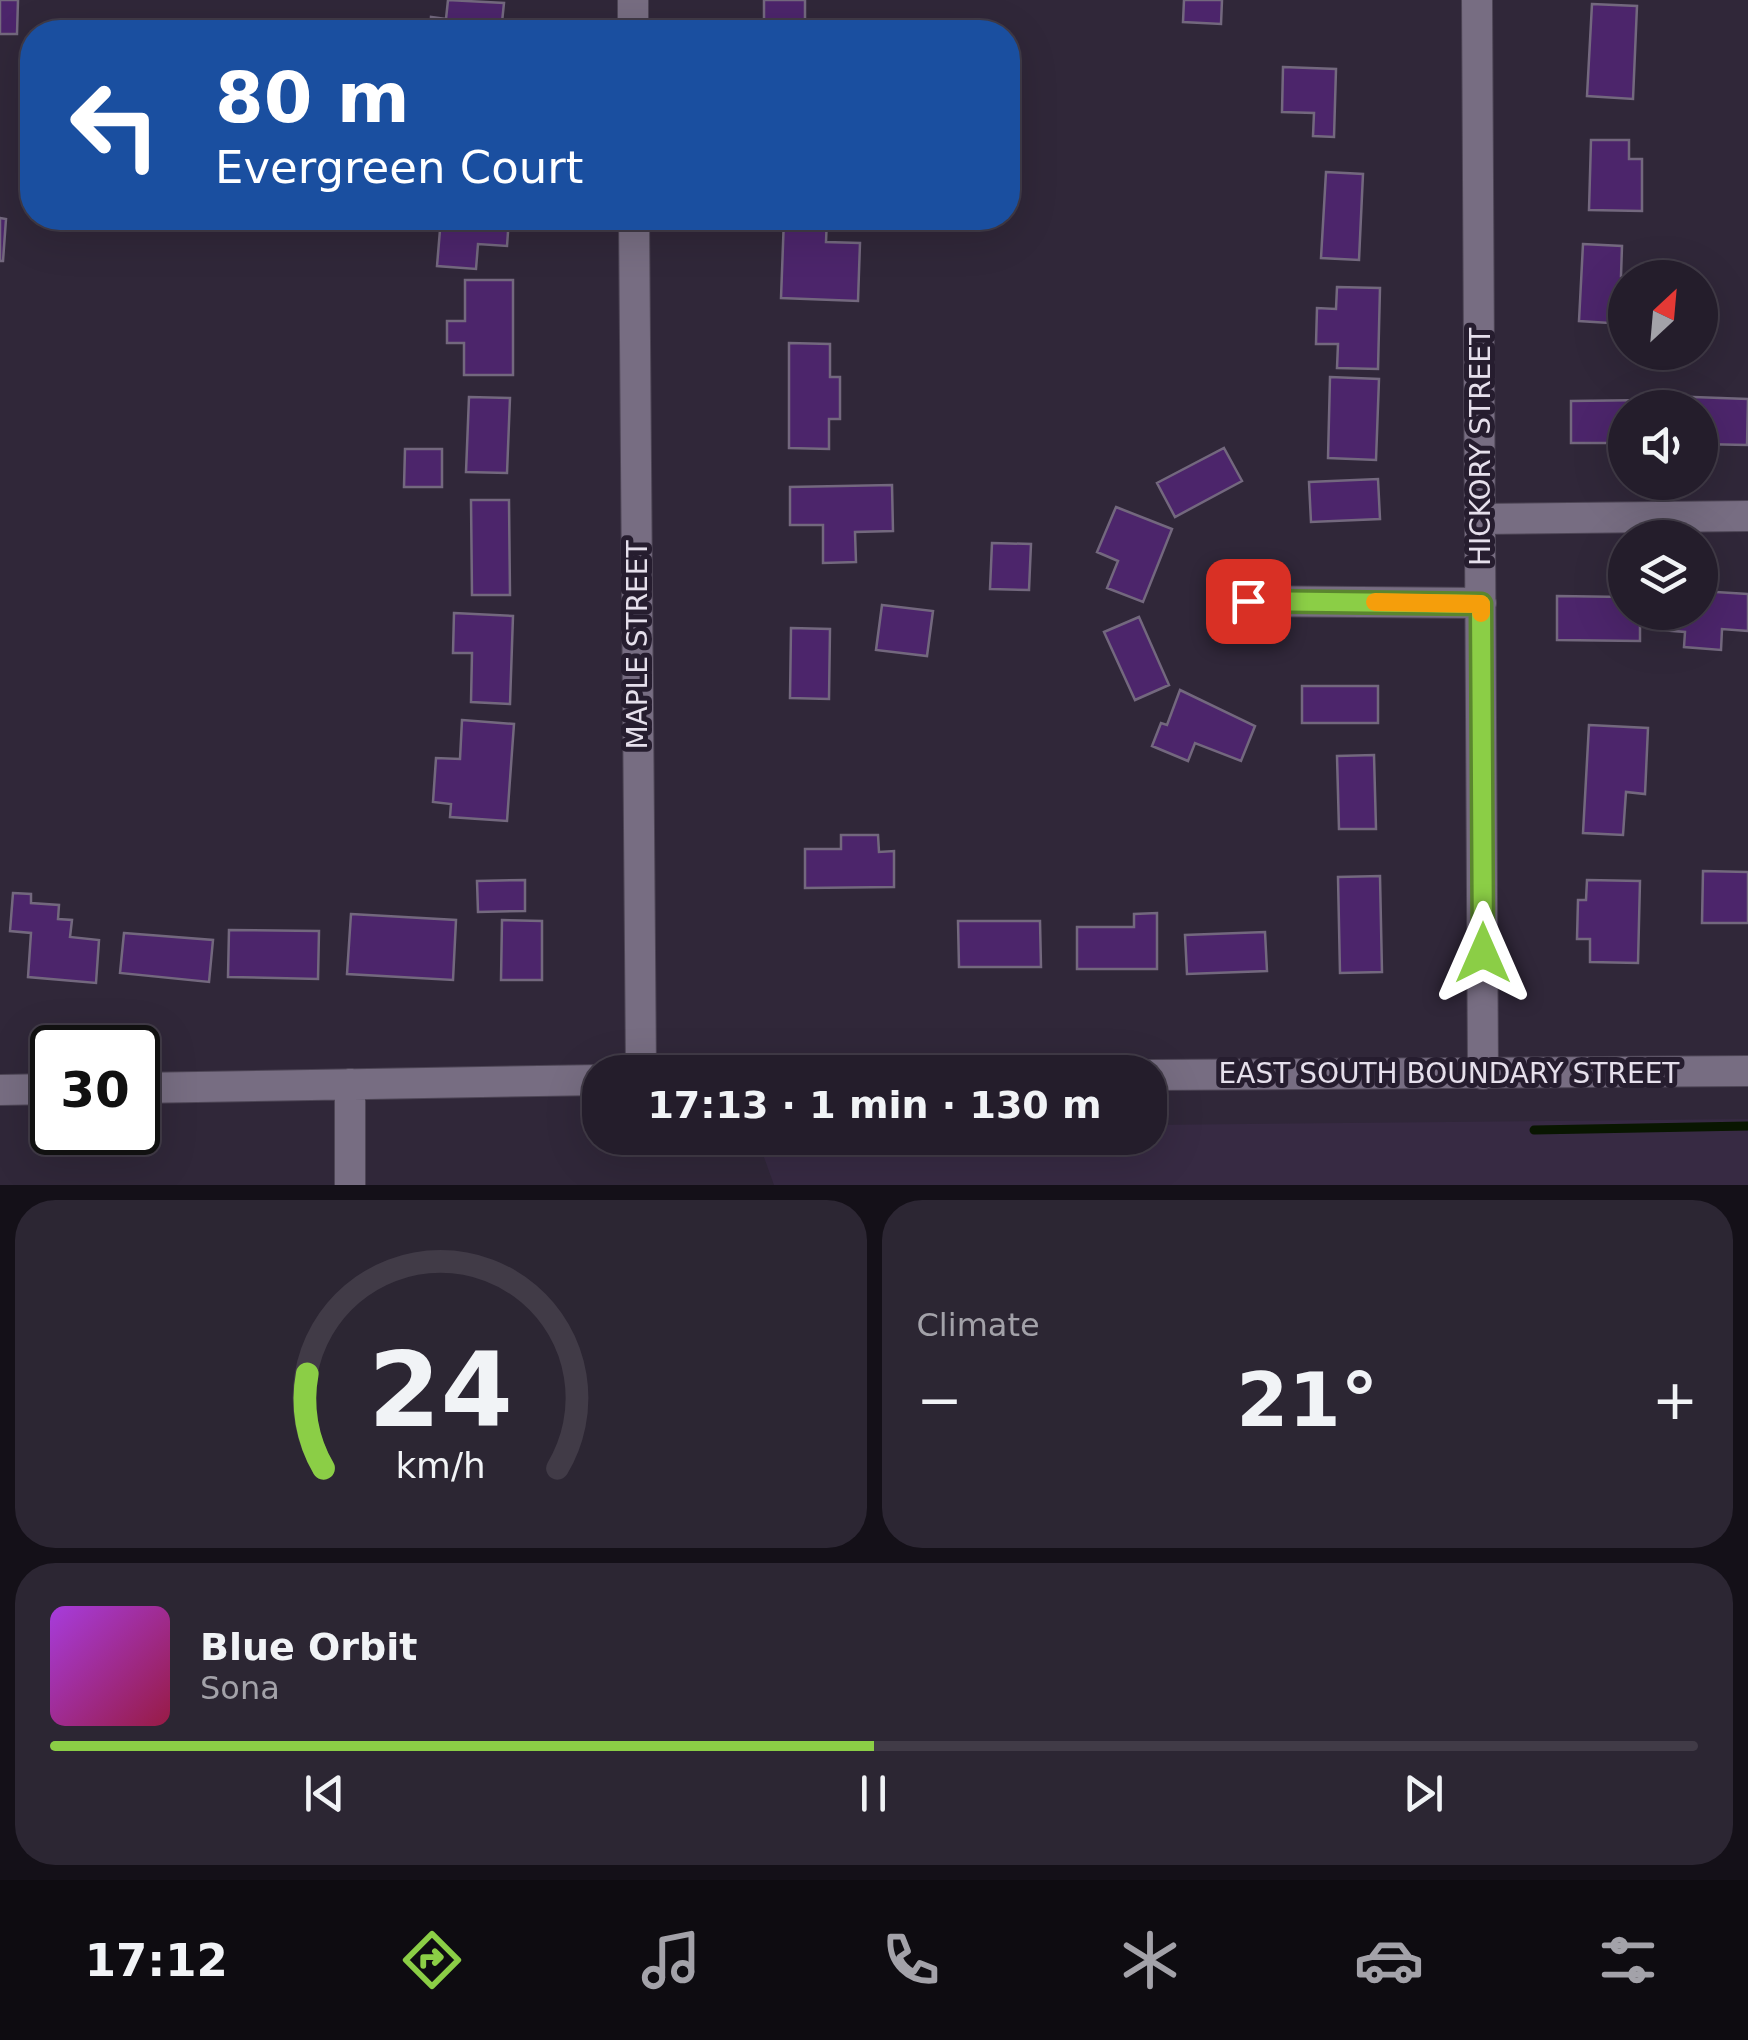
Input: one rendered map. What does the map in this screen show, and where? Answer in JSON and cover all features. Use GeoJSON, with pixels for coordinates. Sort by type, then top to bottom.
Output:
{"type":"FeatureCollection","features":[{"type":"Feature","properties":{"kind":"street","name":"HICKORY STREET"},"geometry":{"type":"LineString","coordinates":[[1477,0],[1483,1074]]}},
{"type":"Feature","properties":{"kind":"street","name":"MAPLE STREET"},"geometry":{"type":"LineString","coordinates":[[634,230],[641,1055]]}},
{"type":"Feature","properties":{"kind":"street"},"geometry":{"type":"LineString","coordinates":[[1481,519],[1748,516]]}},
{"type":"Feature","properties":{"kind":"street"},"geometry":{"type":"LineString","coordinates":[[1248,601],[1481,604]]}},
{"type":"Feature","properties":{"kind":"street","name":"EAST SOUTH BOUNDARY STREET"},"geometry":{"type":"LineString","coordinates":[[1167,1075],[1748,1072]]}},
{"type":"Feature","properties":{"kind":"street"},"geometry":{"type":"LineString","coordinates":[[160,1088],[582,1080]]}},
{"type":"Feature","properties":{"kind":"street"},"geometry":{"type":"LineString","coordinates":[[350,1084],[350,1185]]}},
{"type":"Feature","properties":{"kind":"street"},"geometry":{"type":"LineString","coordinates":[[0,1090],[30,1089]]}},
{"type":"Feature","properties":{"kind":"shaded area"},"geometry":{"type":"Polygon","coordinates":[[[1748,1119],[1748,1185],[774,1185],[763,1155],[1167,1155],[1167,1125],[1748,1119]]]}},
{"type":"Feature","properties":{"kind":"building"},"geometry":{"type":"Polygon","coordinates":[[[0,0],[18,0],[17,34],[0,34],[0,0]]]}},
{"type":"Feature","properties":{"kind":"building"},"geometry":{"type":"Polygon","coordinates":[[[448,0],[504,3],[502,20],[431,20],[446,19],[448,0]]]}},
{"type":"Feature","properties":{"kind":"building"},"geometry":{"type":"Polygon","coordinates":[[[764,0],[805,0],[805,20],[764,20],[764,0]]]}},
{"type":"Feature","properties":{"kind":"building"},"geometry":{"type":"Polygon","coordinates":[[[1184,0],[1222,0],[1221,24],[1183,22],[1184,0]]]}},
{"type":"Feature","properties":{"kind":"building"},"geometry":{"type":"Polygon","coordinates":[[[1592,4],[1637,6],[1633,99],[1587,96],[1592,4]]]}},
{"type":"Feature","properties":{"kind":"building"},"geometry":{"type":"Polygon","coordinates":[[[1283,67],[1336,69],[1334,137],[1313,136],[1314,113],[1282,112],[1283,67]]]}},
{"type":"Feature","properties":{"kind":"building"},"geometry":{"type":"Polygon","coordinates":[[[1591,140],[1629,140],[1629,159],[1642,159],[1642,211],[1589,210],[1591,140]]]}},
{"type":"Feature","properties":{"kind":"building"},"geometry":{"type":"Polygon","coordinates":[[[1326,172],[1363,174],[1359,260],[1321,258],[1326,172]]]}},
{"type":"Feature","properties":{"kind":"building"},"geometry":{"type":"Polygon","coordinates":[[[0,218],[6,219],[3,261],[0,261],[0,218]]]}},
{"type":"Feature","properties":{"kind":"building"},"geometry":{"type":"Polygon","coordinates":[[[440,230],[508,230],[507,246],[478,244],[476,269],[437,266],[440,230]]]}},
{"type":"Feature","properties":{"kind":"building"},"geometry":{"type":"Polygon","coordinates":[[[784,230],[826,230],[826,242],[860,243],[858,301],[781,298],[784,230]]]}},
{"type":"Feature","properties":{"kind":"building"},"geometry":{"type":"Polygon","coordinates":[[[1583,244],[1622,246],[1622,260],[1608,260],[1608,323],[1579,321],[1583,244]]]}},
{"type":"Feature","properties":{"kind":"building"},"geometry":{"type":"Polygon","coordinates":[[[465,280],[513,280],[513,375],[464,375],[464,343],[447,343],[447,321],[465,321],[465,280]]]}},
{"type":"Feature","properties":{"kind":"building"},"geometry":{"type":"Polygon","coordinates":[[[1337,287],[1380,288],[1378,369],[1337,368],[1338,344],[1316,344],[1317,308],[1336,309],[1337,287]]]}},
{"type":"Feature","properties":{"kind":"building"},"geometry":{"type":"Polygon","coordinates":[[[789,343],[830,344],[830,377],[840,377],[840,419],[829,419],[829,449],[789,448],[789,343]]]}},
{"type":"Feature","properties":{"kind":"building"},"geometry":{"type":"Polygon","coordinates":[[[1330,377],[1379,379],[1376,460],[1328,458],[1330,377]]]}},
{"type":"Feature","properties":{"kind":"building"},"geometry":{"type":"Polygon","coordinates":[[[469,397],[510,398],[507,473],[466,472],[469,397]]]}},
{"type":"Feature","properties":{"kind":"building"},"geometry":{"type":"Polygon","coordinates":[[[1718,398],[1748,399],[1747,445],[1718,444],[1718,398]]]}},
{"type":"Feature","properties":{"kind":"building"},"geometry":{"type":"Polygon","coordinates":[[[1571,401],[1608,401],[1608,443],[1571,443],[1571,401]]]}},
{"type":"Feature","properties":{"kind":"building"},"geometry":{"type":"Polygon","coordinates":[[[1224,448],[1242,481],[1175,517],[1157,483],[1224,448]]]}},
{"type":"Feature","properties":{"kind":"building"},"geometry":{"type":"Polygon","coordinates":[[[405,449],[442,449],[442,487],[404,487],[405,449]]]}},
{"type":"Feature","properties":{"kind":"building"},"geometry":{"type":"Polygon","coordinates":[[[1378,479],[1380,519],[1311,522],[1309,482],[1378,479]]]}},
{"type":"Feature","properties":{"kind":"building"},"geometry":{"type":"Polygon","coordinates":[[[892,485],[893,531],[855,532],[856,562],[823,563],[823,525],[790,525],[790,487],[892,485]]]}},
{"type":"Feature","properties":{"kind":"building"},"geometry":{"type":"Polygon","coordinates":[[[471,500],[509,500],[510,595],[472,595],[471,500]]]}},
{"type":"Feature","properties":{"kind":"building"},"geometry":{"type":"Polygon","coordinates":[[[1116,507],[1172,529],[1143,602],[1107,588],[1118,561],[1097,552],[1116,507]]]}},
{"type":"Feature","properties":{"kind":"building"},"geometry":{"type":"Polygon","coordinates":[[[992,543],[1031,544],[1029,590],[990,589],[992,543]]]}},
{"type":"Feature","properties":{"kind":"building"},"geometry":{"type":"Polygon","coordinates":[[[1718,592],[1748,594],[1748,631],[1722,629],[1721,650],[1684,647],[1685,632],[1661,630],[1718,630],[1718,592]]]}},
{"type":"Feature","properties":{"kind":"building"},"geometry":{"type":"Polygon","coordinates":[[[1557,596],[1608,597],[1608,630],[1640,630],[1640,641],[1557,640],[1557,596]]]}},
{"type":"Feature","properties":{"kind":"building"},"geometry":{"type":"Polygon","coordinates":[[[882,605],[933,611],[927,656],[876,650],[882,605]]]}},
{"type":"Feature","properties":{"kind":"building"},"geometry":{"type":"Polygon","coordinates":[[[454,613],[513,616],[510,704],[471,702],[472,653],[453,653],[454,613]]]}},
{"type":"Feature","properties":{"kind":"building"},"geometry":{"type":"Polygon","coordinates":[[[1139,617],[1169,685],[1135,700],[1104,632],[1139,617]]]}},
{"type":"Feature","properties":{"kind":"building"},"geometry":{"type":"Polygon","coordinates":[[[791,628],[830,629],[829,699],[790,698],[791,628]]]}},
{"type":"Feature","properties":{"kind":"building"},"geometry":{"type":"Polygon","coordinates":[[[1302,686],[1378,686],[1378,723],[1302,723],[1302,686]]]}},
{"type":"Feature","properties":{"kind":"building"},"geometry":{"type":"Polygon","coordinates":[[[1180,690],[1255,726],[1241,761],[1195,743],[1188,761],[1152,746],[1161,723],[1167,725],[1180,690]]]}},
{"type":"Feature","properties":{"kind":"building"},"geometry":{"type":"Polygon","coordinates":[[[462,720],[514,724],[507,821],[450,817],[451,804],[433,802],[436,758],[460,759],[462,720]]]}},
{"type":"Feature","properties":{"kind":"building"},"geometry":{"type":"Polygon","coordinates":[[[1589,725],[1648,728],[1645,794],[1626,792],[1623,835],[1583,833],[1589,725]]]}},
{"type":"Feature","properties":{"kind":"building"},"geometry":{"type":"Polygon","coordinates":[[[1374,755],[1376,829],[1339,829],[1337,756],[1374,755]]]}},
{"type":"Feature","properties":{"kind":"building"},"geometry":{"type":"Polygon","coordinates":[[[841,835],[878,835],[879,852],[894,851],[894,887],[805,888],[805,849],[841,849],[841,835]]]}},
{"type":"Feature","properties":{"kind":"building"},"geometry":{"type":"Polygon","coordinates":[[[1703,871],[1748,872],[1748,923],[1702,923],[1703,871]]]}},
{"type":"Feature","properties":{"kind":"building"},"geometry":{"type":"Polygon","coordinates":[[[1380,876],[1382,972],[1340,973],[1338,877],[1380,876]]]}},
{"type":"Feature","properties":{"kind":"building"},"geometry":{"type":"Polygon","coordinates":[[[525,880],[525,911],[478,912],[477,881],[525,880]]]}},
{"type":"Feature","properties":{"kind":"building"},"geometry":{"type":"Polygon","coordinates":[[[1587,880],[1640,881],[1638,963],[1590,962],[1590,939],[1577,939],[1578,900],[1586,900],[1587,880]]]}},
{"type":"Feature","properties":{"kind":"building"},"geometry":{"type":"Polygon","coordinates":[[[13,893],[31,894],[31,903],[59,905],[58,919],[72,920],[70,937],[99,940],[96,983],[28,977],[31,933],[10,931],[13,893]]]}},
{"type":"Feature","properties":{"kind":"building"},"geometry":{"type":"Polygon","coordinates":[[[1157,913],[1157,969],[1077,969],[1077,927],[1134,927],[1134,914],[1157,913]]]}},
{"type":"Feature","properties":{"kind":"building"},"geometry":{"type":"Polygon","coordinates":[[[351,914],[456,920],[453,980],[347,974],[351,914]]]}},
{"type":"Feature","properties":{"kind":"building"},"geometry":{"type":"Polygon","coordinates":[[[502,920],[542,921],[542,980],[501,980],[502,920]]]}},
{"type":"Feature","properties":{"kind":"building"},"geometry":{"type":"Polygon","coordinates":[[[958,921],[1040,921],[1041,967],[959,967],[958,921]]]}},
{"type":"Feature","properties":{"kind":"building"},"geometry":{"type":"Polygon","coordinates":[[[229,930],[319,931],[318,979],[228,977],[229,930]]]}},
{"type":"Feature","properties":{"kind":"building"},"geometry":{"type":"Polygon","coordinates":[[[1265,932],[1267,971],[1187,974],[1185,935],[1265,932]]]}},
{"type":"Feature","properties":{"kind":"building"},"geometry":{"type":"Polygon","coordinates":[[[124,933],[213,940],[209,982],[120,973],[124,933]]]}},
{"type":"Feature","properties":{"kind":"waterway"},"geometry":{"type":"LineString","coordinates":[[1534,1130],[1748,1126]]}},
{"type":"Feature","properties":{"kind":"slow traffic"},"geometry":{"type":"LineString","coordinates":[[1375,602],[1481,604],[1481,613]]}},
{"type":"Feature","properties":{"kind":"route"},"geometry":{"type":"LineString","coordinates":[[1248,601],[1481,604],[1483,953]]}}]}
